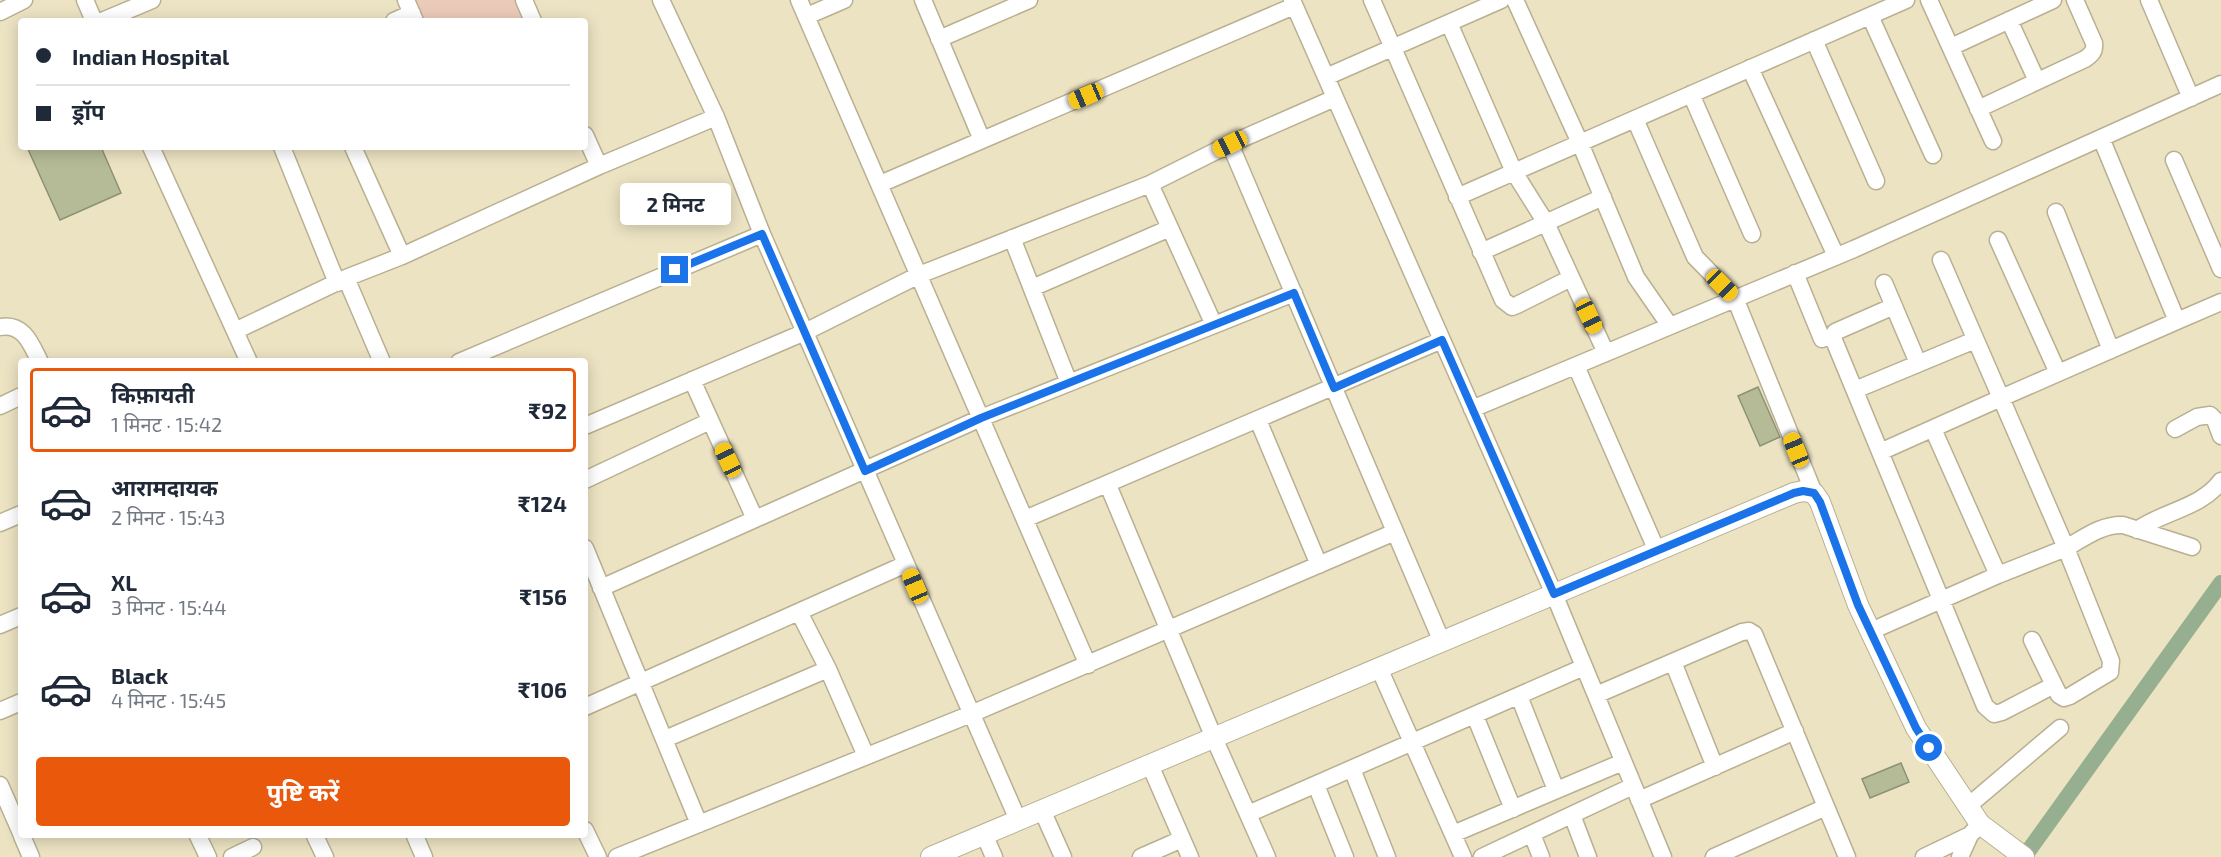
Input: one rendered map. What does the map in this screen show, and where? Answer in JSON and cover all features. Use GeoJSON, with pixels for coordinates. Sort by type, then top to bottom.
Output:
{"type":"FeatureCollection","features":[{"type":"Feature","properties":{"kind":"street"},"geometry":{"type":"LineString","coordinates":[[0,12],[24,0]]}},
{"type":"Feature","properties":{"kind":"street"},"geometry":{"type":"LineString","coordinates":[[85,0],[93,18]]}},
{"type":"Feature","properties":{"kind":"street"},"geometry":{"type":"LineString","coordinates":[[109,18],[152,0]]}},
{"type":"Feature","properties":{"kind":"street"},"geometry":{"type":"LineString","coordinates":[[524,0],[532,18]]}},
{"type":"Feature","properties":{"kind":"street"},"geometry":{"type":"LineString","coordinates":[[661,0],[716,117],[762,234],[1018,820]]}},
{"type":"Feature","properties":{"kind":"street"},"geometry":{"type":"LineString","coordinates":[[799,0],[1088,664]]}},
{"type":"Feature","properties":{"kind":"street"},"geometry":{"type":"LineString","coordinates":[[807,16],[844,0]]}},
{"type":"Feature","properties":{"kind":"street"},"geometry":{"type":"LineString","coordinates":[[923,0],[981,140]]}},
{"type":"Feature","properties":{"kind":"street"},"geometry":{"type":"LineString","coordinates":[[939,39],[1029,0]]}},
{"type":"Feature","properties":{"kind":"street"},"geometry":{"type":"LineString","coordinates":[[1372,0],[1503,300],[1512,307],[1571,278]]}},
{"type":"Feature","properties":{"kind":"street"},"geometry":{"type":"LineString","coordinates":[[1326,77],[1501,0]]}},
{"type":"Feature","properties":{"kind":"street"},"geometry":{"type":"LineString","coordinates":[[1515,0],[1580,143],[1636,277],[1670,326]]}},
{"type":"Feature","properties":{"kind":"street"},"geometry":{"type":"LineString","coordinates":[[1457,197],[1906,0]]}},
{"type":"Feature","properties":{"kind":"street"},"geometry":{"type":"LineString","coordinates":[[1929,0],[1993,141]]}},
{"type":"Feature","properties":{"kind":"street"},"geometry":{"type":"LineString","coordinates":[[1951,47],[2054,0]]}},
{"type":"Feature","properties":{"kind":"street"},"geometry":{"type":"LineString","coordinates":[[1978,109],[2085,59],[2095,49],[2075,0]]}},
{"type":"Feature","properties":{"kind":"street"},"geometry":{"type":"LineString","coordinates":[[2149,0],[2191,98]]}},
{"type":"Feature","properties":{"kind":"street"},"geometry":{"type":"LineString","coordinates":[[880,184],[1293,3],[1554,594],[1663,857]]}},
{"type":"Feature","properties":{"kind":"street"},"geometry":{"type":"LineString","coordinates":[[1870,16],[1933,155]]}},
{"type":"Feature","properties":{"kind":"street"},"geometry":{"type":"LineString","coordinates":[[2009,20],[2037,81]]}},
{"type":"Feature","properties":{"kind":"street"},"geometry":{"type":"LineString","coordinates":[[1449,23],[1514,171],[1546,223],[1606,353]]}},
{"type":"Feature","properties":{"kind":"street"},"geometry":{"type":"LineString","coordinates":[[1814,40],[1876,181]]}},
{"type":"Feature","properties":{"kind":"street"},"geometry":{"type":"LineString","coordinates":[[1750,69],[1836,256]]}},
{"type":"Feature","properties":{"kind":"street"},"geometry":{"type":"LineString","coordinates":[[1472,409],[1836,256],[2221,84]]}},
{"type":"Feature","properties":{"kind":"street"},"geometry":{"type":"LineString","coordinates":[[1691,94],[1752,234]]}},
{"type":"Feature","properties":{"kind":"street"},"geometry":{"type":"LineString","coordinates":[[588,425],[805,332],[919,275],[1150,184],[1230,144],[1335,98]]}},
{"type":"Feature","properties":{"kind":"street"},"geometry":{"type":"LineString","coordinates":[[237,330],[599,166],[716,117]]}},
{"type":"Feature","properties":{"kind":"street"},"geometry":{"type":"LineString","coordinates":[[1635,119],[1695,257],[1736,298],[1814,493],[1820,502],[1858,605],[1916,728],[1966,807],[1975,830],[2001,841],[2024,857]]}},
{"type":"Feature","properties":{"kind":"street"},"geometry":{"type":"LineString","coordinates":[[2101,138],[2177,321]]}},
{"type":"Feature","properties":{"kind":"street"},"geometry":{"type":"LineString","coordinates":[[588,142],[599,166]]}},
{"type":"Feature","properties":{"kind":"street"},"geometry":{"type":"LineString","coordinates":[[1230,144],[1442,642]]}},
{"type":"Feature","properties":{"kind":"street"},"geometry":{"type":"LineString","coordinates":[[152,150],[237,330],[248,358]]}},
{"type":"Feature","properties":{"kind":"street"},"geometry":{"type":"LineString","coordinates":[[283,150],[341,281],[380,358]]}},
{"type":"Feature","properties":{"kind":"street"},"geometry":{"type":"LineString","coordinates":[[354,150],[402,256]]}},
{"type":"Feature","properties":{"kind":"street"},"geometry":{"type":"LineString","coordinates":[[2174,160],[2221,269]]}},
{"type":"Feature","properties":{"kind":"street"},"geometry":{"type":"LineString","coordinates":[[1150,184],[1214,325]]}},
{"type":"Feature","properties":{"kind":"street"},"geometry":{"type":"LineString","coordinates":[[1481,252],[1603,197]]}},
{"type":"Feature","properties":{"kind":"street"},"geometry":{"type":"LineString","coordinates":[[2056,212],[2112,350]]}},
{"type":"Feature","properties":{"kind":"street"},"geometry":{"type":"LineString","coordinates":[[1032,288],[1170,228]]}},
{"type":"Feature","properties":{"kind":"street"},"geometry":{"type":"LineString","coordinates":[[468,358],[762,234]]}},
{"type":"Feature","properties":{"kind":"street"},"geometry":{"type":"LineString","coordinates":[[1012,238],[1069,383]]}},
{"type":"Feature","properties":{"kind":"street"},"geometry":{"type":"LineString","coordinates":[[1998,240],[2058,373]]}},
{"type":"Feature","properties":{"kind":"street"},"geometry":{"type":"LineString","coordinates":[[1941,260],[2066,549],[2112,666],[2105,676],[2064,698],[2059,695],[2032,640]]}},
{"type":"Feature","properties":{"kind":"street"},"geometry":{"type":"LineString","coordinates":[[1795,273],[1822,339]]}},
{"type":"Feature","properties":{"kind":"street"},"geometry":{"type":"LineString","coordinates":[[1884,283],[1918,363]]}},
{"type":"Feature","properties":{"kind":"street"},"geometry":{"type":"LineString","coordinates":[[601,588],[981,418],[1294,293]]}},
{"type":"Feature","properties":{"kind":"street"},"geometry":{"type":"LineString","coordinates":[[1880,452],[2221,302]]}},
{"type":"Feature","properties":{"kind":"street"},"geometry":{"type":"LineString","coordinates":[[1894,306],[1835,332],[1833,338],[1985,706],[1994,714],[2002,712],[2054,685]]}},
{"type":"Feature","properties":{"kind":"street"},"geometry":{"type":"LineString","coordinates":[[0,327],[18,328],[27,338],[38,358]]}},
{"type":"Feature","properties":{"kind":"street"},"geometry":{"type":"LineString","coordinates":[[1025,519],[1442,340]]}},
{"type":"Feature","properties":{"kind":"street"},"geometry":{"type":"LineString","coordinates":[[1855,390],[1975,340]]}},
{"type":"Feature","properties":{"kind":"street"},"geometry":{"type":"LineString","coordinates":[[1576,366],[1657,551]]}},
{"type":"Feature","properties":{"kind":"street"},"geometry":{"type":"LineString","coordinates":[[692,380],[755,519]]}},
{"type":"Feature","properties":{"kind":"street"},"geometry":{"type":"LineString","coordinates":[[0,406],[18,397]]}},
{"type":"Feature","properties":{"kind":"street"},"geometry":{"type":"LineString","coordinates":[[2175,429],[2197,417],[2210,415],[2215,420],[2221,436]]}},
{"type":"Feature","properties":{"kind":"street"},"geometry":{"type":"LineString","coordinates":[[1258,420],[1319,565]]}},
{"type":"Feature","properties":{"kind":"street"},"geometry":{"type":"LineString","coordinates":[[588,479],[710,421]]}},
{"type":"Feature","properties":{"kind":"street"},"geometry":{"type":"LineString","coordinates":[[1933,429],[1998,575]]}},
{"type":"Feature","properties":{"kind":"street"},"geometry":{"type":"LineString","coordinates":[[2138,530],[2152,520],[2201,500],[2210,494],[2221,481]]}},
{"type":"Feature","properties":{"kind":"street"},"geometry":{"type":"LineString","coordinates":[[1108,485],[1214,738],[1267,857]]}},
{"type":"Feature","properties":{"kind":"street"},"geometry":{"type":"LineString","coordinates":[[931,857],[1794,493],[1803,491],[1814,493]]}},
{"type":"Feature","properties":{"kind":"street"},"geometry":{"type":"LineString","coordinates":[[0,523],[18,515]]}},
{"type":"Feature","properties":{"kind":"street"},"geometry":{"type":"LineString","coordinates":[[1871,631],[1998,575],[2066,549],[2104,527],[2123,525],[2192,547]]}},
{"type":"Feature","properties":{"kind":"street"},"geometry":{"type":"LineString","coordinates":[[617,857],[971,714],[1169,631],[1395,532]]}},
{"type":"Feature","properties":{"kind":"street"},"geometry":{"type":"LineString","coordinates":[[588,556],[699,825]]}},
{"type":"Feature","properties":{"kind":"street"},"geometry":{"type":"LineString","coordinates":[[588,706],[906,564]]}},
{"type":"Feature","properties":{"kind":"street"},"geometry":{"type":"LineString","coordinates":[[799,612],[828,669],[866,756]]}},
{"type":"Feature","properties":{"kind":"street"},"geometry":{"type":"LineString","coordinates":[[0,625],[18,617]]}},
{"type":"Feature","properties":{"kind":"street"},"geometry":{"type":"LineString","coordinates":[[1596,695],[1749,631],[1757,639],[1847,857]]}},
{"type":"Feature","properties":{"kind":"street"},"geometry":{"type":"LineString","coordinates":[[1673,662],[1715,767]]}},
{"type":"Feature","properties":{"kind":"street"},"geometry":{"type":"LineString","coordinates":[[1248,814],[1413,744],[1584,667]]}},
{"type":"Feature","properties":{"kind":"street"},"geometry":{"type":"LineString","coordinates":[[1379,668],[1463,857]]}},
{"type":"Feature","properties":{"kind":"street"},"geometry":{"type":"LineString","coordinates":[[665,739],[828,669]]}},
{"type":"Feature","properties":{"kind":"street"},"geometry":{"type":"LineString","coordinates":[[1519,696],[1556,790]]}},
{"type":"Feature","properties":{"kind":"street"},"geometry":{"type":"LineString","coordinates":[[0,711],[18,703]]}},
{"type":"Feature","properties":{"kind":"street"},"geometry":{"type":"LineString","coordinates":[[1475,716],[1513,808]]}},
{"type":"Feature","properties":{"kind":"street"},"geometry":{"type":"LineString","coordinates":[[1966,807],[2060,728]]}},
{"type":"Feature","properties":{"kind":"street"},"geometry":{"type":"LineString","coordinates":[[1482,857],[1572,815],[1715,767],[1795,731]]}},
{"type":"Feature","properties":{"kind":"street"},"geometry":{"type":"LineString","coordinates":[[1453,834],[1623,762]]}},
{"type":"Feature","properties":{"kind":"street"},"geometry":{"type":"LineString","coordinates":[[1150,765],[1190,857]]}},
{"type":"Feature","properties":{"kind":"street"},"geometry":{"type":"LineString","coordinates":[[1352,769],[1387,857]]}},
{"type":"Feature","properties":{"kind":"street"},"geometry":{"type":"LineString","coordinates":[[1316,784],[1346,857]]}},
{"type":"Feature","properties":{"kind":"street"},"geometry":{"type":"LineString","coordinates":[[0,785],[18,825]]}},
{"type":"Feature","properties":{"kind":"street"},"geometry":{"type":"LineString","coordinates":[[1714,857],[1826,807]]}},
{"type":"Feature","properties":{"kind":"street"},"geometry":{"type":"LineString","coordinates":[[1042,810],[1063,857]]}},
{"type":"Feature","properties":{"kind":"street"},"geometry":{"type":"LineString","coordinates":[[1572,815],[1588,857]]}},
{"type":"Feature","properties":{"kind":"street"},"geometry":{"type":"LineString","coordinates":[[1924,857],[1975,830]]}},
{"type":"Feature","properties":{"kind":"street"},"geometry":{"type":"LineString","coordinates":[[1960,857],[1975,830]]}},
{"type":"Feature","properties":{"kind":"street"},"geometry":{"type":"LineString","coordinates":[[984,834],[994,857]]}},
{"type":"Feature","properties":{"kind":"street"},"geometry":{"type":"LineString","coordinates":[[1532,834],[1541,857]]}},
{"type":"Feature","properties":{"kind":"street"},"geometry":{"type":"LineString","coordinates":[[588,836],[598,857]]}},
{"type":"Feature","properties":{"kind":"street"},"geometry":{"type":"LineString","coordinates":[[24,838],[31,857]]}},
{"type":"Feature","properties":{"kind":"street"},"geometry":{"type":"LineString","coordinates":[[199,838],[208,857]]}},
{"type":"Feature","properties":{"kind":"street"},"geometry":{"type":"LineString","coordinates":[[316,838],[325,857]]}},
{"type":"Feature","properties":{"kind":"street"},"geometry":{"type":"LineString","coordinates":[[416,838],[424,857]]}},
{"type":"Feature","properties":{"kind":"street"},"geometry":{"type":"LineString","coordinates":[[1142,857],[1182,839]]}},
{"type":"Feature","properties":{"kind":"street"},"geometry":{"type":"LineString","coordinates":[[232,857],[253,847]]}},
{"type":"Feature","properties":{"kind":"shaded area"},"geometry":{"type":"Polygon","coordinates":[[[406,0],[525,0],[533,18],[415,18],[406,0]]]}},
{"type":"Feature","properties":{"kind":"building"},"geometry":{"type":"Polygon","coordinates":[[[28,150],[102,150],[121,193],[60,220],[28,150]]]}},
{"type":"Feature","properties":{"kind":"building"},"geometry":{"type":"Polygon","coordinates":[[[1758,387],[1780,437],[1760,446],[1738,396],[1758,387]]]}},
{"type":"Feature","properties":{"kind":"building"},"geometry":{"type":"Polygon","coordinates":[[[1901,763],[1909,782],[1870,798],[1862,779],[1901,763]]]}},
{"type":"Feature","properties":{"kind":"waterway"},"geometry":{"type":"LineString","coordinates":[[2024,857],[2221,583]]}},
{"type":"Feature","properties":{"kind":"route"},"geometry":{"type":"LineString","coordinates":[[675,270],[762,234],[865,471],[981,418],[1294,293],[1334,388],[1442,340],[1554,594],[1794,493],[1803,491],[1814,493],[1820,502],[1858,605],[1916,728],[1929,748]]}}]}
